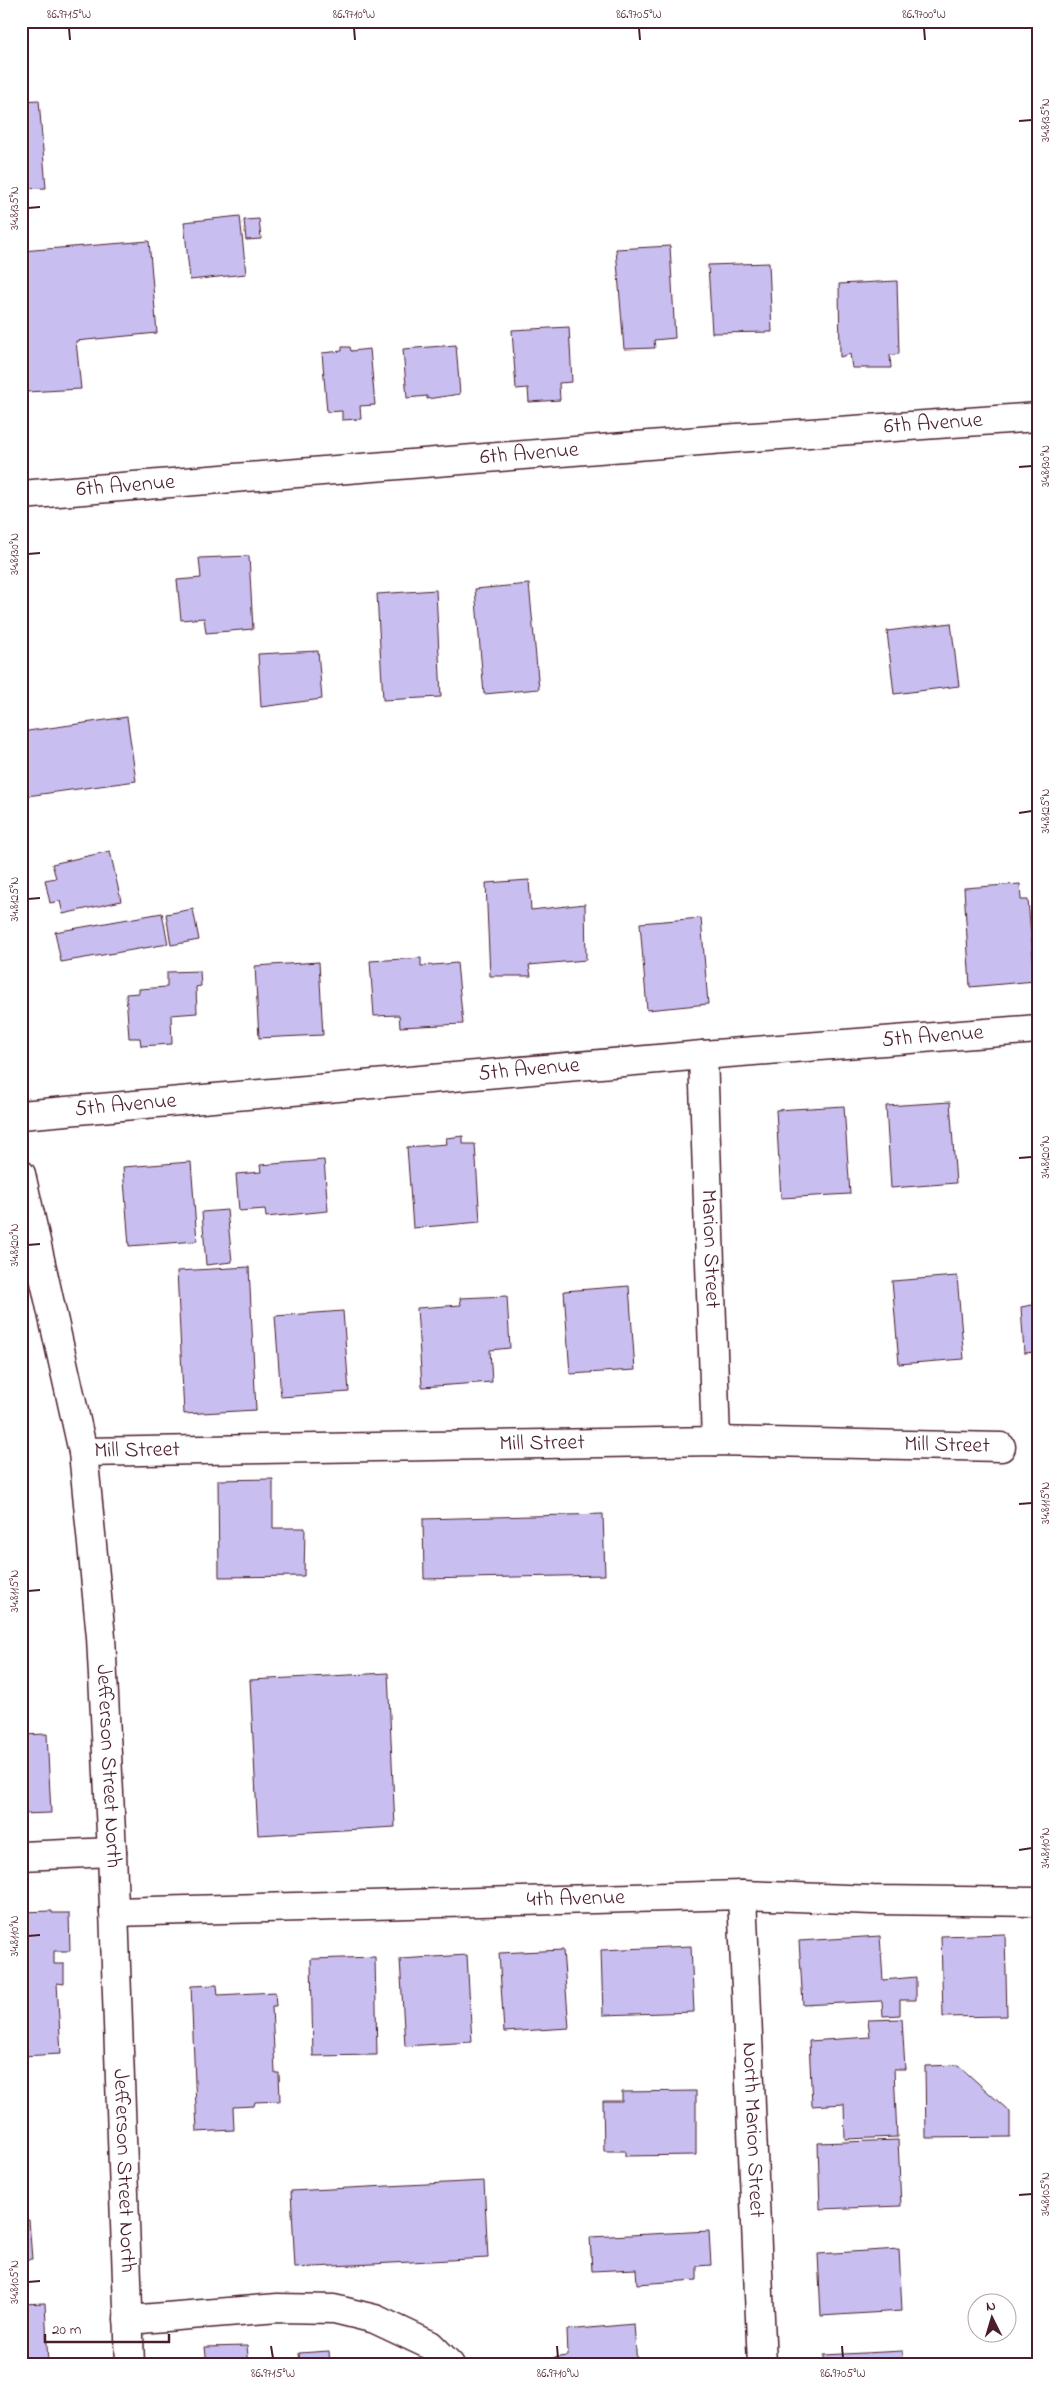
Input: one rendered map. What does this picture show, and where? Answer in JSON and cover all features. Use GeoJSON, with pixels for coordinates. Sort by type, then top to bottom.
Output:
{"type":"FeatureCollection","features":[{"type":"Feature","properties":{"kind":"street","name":"6th Avenue"},"geometry":{"type":"LineString","coordinates":[[21,495],[737,438],[1038,417]]}},
{"type":"Feature","properties":{"kind":"street","name":"5th Avenue"},"geometry":{"type":"LineString","coordinates":[[21,1115],[703,1055],[1038,1029]]}},
{"type":"Feature","properties":{"kind":"street","name":"Marion Street"},"geometry":{"type":"LineString","coordinates":[[703,1055],[716,1441]]}},
{"type":"Feature","properties":{"kind":"street","name":"Jefferson Street North"},"geometry":{"type":"LineString","coordinates":[[21,1174],[82,1452],[101,1637],[112,1852],[130,2365]]}},
{"type":"Feature","properties":{"kind":"street","name":"Mill Street"},"geometry":{"type":"LineString","coordinates":[[82,1452],[716,1441],[1001,1447]]}},
{"type":"Feature","properties":{"kind":"street"},"geometry":{"type":"LineString","coordinates":[[21,1856],[112,1852]]}},
{"type":"Feature","properties":{"kind":"street","name":"4th Avenue"},"geometry":{"type":"LineString","coordinates":[[114,1912],[742,1895],[873,1900],[1038,1902]]}},
{"type":"Feature","properties":{"kind":"street","name":"North Marion Street"},"geometry":{"type":"LineString","coordinates":[[742,1895],[762,2365]]}},
{"type":"Feature","properties":{"kind":"street"},"geometry":{"type":"LineString","coordinates":[[128,2320],[278,2308],[334,2309],[375,2319],[430,2345],[450,2365]]}},
{"type":"Feature","properties":{"kind":"building"},"geometry":{"type":"Polygon","coordinates":[[[39,100],[46,188],[21,189],[21,101],[39,100]]]}},
{"type":"Feature","properties":{"kind":"building"},"geometry":{"type":"Polygon","coordinates":[[[240,216],[246,274],[190,280],[184,222],[240,216]]]}},
{"type":"Feature","properties":{"kind":"building"},"geometry":{"type":"Polygon","coordinates":[[[259,219],[261,239],[246,240],[244,220],[259,219]]]}},
{"type":"Feature","properties":{"kind":"building"},"geometry":{"type":"Polygon","coordinates":[[[149,241],[157,333],[76,341],[81,389],[26,392],[27,403],[21,403],[21,251],[149,241]]]}},
{"type":"Feature","properties":{"kind":"building"},"geometry":{"type":"Polygon","coordinates":[[[670,246],[675,338],[654,340],[655,348],[624,349],[616,249],[670,246]]]}},
{"type":"Feature","properties":{"kind":"building"},"geometry":{"type":"Polygon","coordinates":[[[769,263],[772,332],[712,333],[708,265],[769,263]]]}},
{"type":"Feature","properties":{"kind":"building"},"geometry":{"type":"Polygon","coordinates":[[[897,281],[899,354],[890,355],[891,368],[852,368],[850,354],[840,357],[839,284],[897,281]]]}},
{"type":"Feature","properties":{"kind":"building"},"geometry":{"type":"Polygon","coordinates":[[[569,327],[572,382],[559,383],[560,400],[529,402],[528,388],[516,389],[512,330],[569,327]]]}},
{"type":"Feature","properties":{"kind":"building"},"geometry":{"type":"Polygon","coordinates":[[[456,345],[460,394],[427,399],[427,396],[407,398],[403,349],[456,345]]]}},
{"type":"Feature","properties":{"kind":"building"},"geometry":{"type":"Polygon","coordinates":[[[342,347],[350,347],[351,351],[370,349],[375,405],[360,406],[361,419],[342,420],[342,411],[327,412],[322,353],[342,351],[342,347]]]}},
{"type":"Feature","properties":{"kind":"building"},"geometry":{"type":"Polygon","coordinates":[[[249,556],[253,629],[206,633],[204,618],[181,620],[177,580],[201,578],[199,558],[249,556]]]}},
{"type":"Feature","properties":{"kind":"building"},"geometry":{"type":"Polygon","coordinates":[[[529,584],[539,689],[484,694],[475,589],[529,584]]]}},
{"type":"Feature","properties":{"kind":"building"},"geometry":{"type":"Polygon","coordinates":[[[436,590],[441,697],[383,700],[377,594],[436,590]]]}},
{"type":"Feature","properties":{"kind":"building"},"geometry":{"type":"Polygon","coordinates":[[[951,623],[959,686],[894,694],[887,631],[951,623]]]}},
{"type":"Feature","properties":{"kind":"building"},"geometry":{"type":"Polygon","coordinates":[[[318,651],[322,699],[261,707],[258,654],[318,651]]]}},
{"type":"Feature","properties":{"kind":"building"},"geometry":{"type":"Polygon","coordinates":[[[127,717],[136,781],[27,796],[21,752],[21,732],[127,717]]]}},
{"type":"Feature","properties":{"kind":"building"},"geometry":{"type":"Polygon","coordinates":[[[110,851],[121,901],[63,914],[60,901],[50,903],[45,880],[56,878],[52,864],[110,851]]]}},
{"type":"Feature","properties":{"kind":"building"},"geometry":{"type":"Polygon","coordinates":[[[529,880],[531,910],[585,904],[586,960],[529,965],[531,976],[490,976],[486,883],[529,880]]]}},
{"type":"Feature","properties":{"kind":"building"},"geometry":{"type":"Polygon","coordinates":[[[1020,884],[1021,900],[1028,900],[1035,981],[970,987],[964,888],[1020,884]]]}},
{"type":"Feature","properties":{"kind":"building"},"geometry":{"type":"Polygon","coordinates":[[[193,909],[199,940],[171,945],[166,914],[193,909]]]}},
{"type":"Feature","properties":{"kind":"building"},"geometry":{"type":"Polygon","coordinates":[[[162,913],[168,944],[61,962],[55,932],[162,913]]]}},
{"type":"Feature","properties":{"kind":"building"},"geometry":{"type":"Polygon","coordinates":[[[701,918],[708,1004],[647,1010],[640,923],[701,918]]]}},
{"type":"Feature","properties":{"kind":"building"},"geometry":{"type":"Polygon","coordinates":[[[421,958],[421,966],[457,963],[463,1024],[400,1027],[399,1015],[374,1016],[370,961],[421,958]]]}},
{"type":"Feature","properties":{"kind":"building"},"geometry":{"type":"Polygon","coordinates":[[[319,962],[323,1035],[259,1038],[255,966],[319,962]]]}},
{"type":"Feature","properties":{"kind":"building"},"geometry":{"type":"Polygon","coordinates":[[[200,971],[201,986],[196,987],[197,1013],[171,1015],[172,1044],[141,1046],[140,1038],[129,1038],[126,994],[139,993],[139,989],[167,987],[167,972],[200,971]]]}},
{"type":"Feature","properties":{"kind":"building"},"geometry":{"type":"Polygon","coordinates":[[[1035,1061],[1038,1061],[1038,1134],[1035,1061]]]}},
{"type":"Feature","properties":{"kind":"building"},"geometry":{"type":"Polygon","coordinates":[[[950,1102],[956,1183],[891,1188],[886,1106],[950,1102]]]}},
{"type":"Feature","properties":{"kind":"building"},"geometry":{"type":"Polygon","coordinates":[[[844,1106],[850,1194],[781,1198],[776,1110],[844,1106]]]}},
{"type":"Feature","properties":{"kind":"building"},"geometry":{"type":"Polygon","coordinates":[[[463,1136],[463,1144],[475,1144],[480,1222],[413,1228],[407,1147],[447,1144],[446,1138],[463,1136]]]}},
{"type":"Feature","properties":{"kind":"building"},"geometry":{"type":"Polygon","coordinates":[[[324,1160],[328,1211],[266,1217],[265,1209],[239,1211],[236,1174],[261,1172],[260,1165],[324,1160]]]}},
{"type":"Feature","properties":{"kind":"building"},"geometry":{"type":"Polygon","coordinates":[[[191,1162],[197,1241],[129,1246],[123,1167],[191,1162]]]}},
{"type":"Feature","properties":{"kind":"building"},"geometry":{"type":"Polygon","coordinates":[[[227,1210],[232,1262],[206,1265],[202,1212],[227,1210]]]}},
{"type":"Feature","properties":{"kind":"building"},"geometry":{"type":"Polygon","coordinates":[[[249,1267],[256,1410],[184,1414],[177,1271],[249,1267]]]}},
{"type":"Feature","properties":{"kind":"building"},"geometry":{"type":"Polygon","coordinates":[[[957,1276],[964,1359],[899,1364],[892,1281],[957,1276]]]}},
{"type":"Feature","properties":{"kind":"building"},"geometry":{"type":"Polygon","coordinates":[[[629,1286],[635,1370],[570,1374],[564,1291],[629,1286]]]}},
{"type":"Feature","properties":{"kind":"building"},"geometry":{"type":"Polygon","coordinates":[[[507,1296],[510,1348],[490,1350],[492,1382],[422,1387],[417,1308],[461,1305],[460,1298],[507,1296]]]}},
{"type":"Feature","properties":{"kind":"building"},"geometry":{"type":"Polygon","coordinates":[[[1038,1304],[1038,1352],[1024,1353],[1021,1307],[1038,1304]]]}},
{"type":"Feature","properties":{"kind":"building"},"geometry":{"type":"Polygon","coordinates":[[[343,1311],[349,1392],[281,1397],[275,1316],[343,1311]]]}},
{"type":"Feature","properties":{"kind":"building"},"geometry":{"type":"Polygon","coordinates":[[[273,1479],[273,1528],[305,1528],[304,1576],[219,1577],[218,1480],[273,1479]]]}},
{"type":"Feature","properties":{"kind":"building"},"geometry":{"type":"Polygon","coordinates":[[[603,1514],[605,1575],[424,1579],[423,1519],[603,1514]]]}},
{"type":"Feature","properties":{"kind":"building"},"geometry":{"type":"Polygon","coordinates":[[[22,1648],[25,1708],[21,1708],[22,1648]]]}},
{"type":"Feature","properties":{"kind":"building"},"geometry":{"type":"Polygon","coordinates":[[[388,1673],[395,1827],[258,1835],[250,1680],[388,1673]]]}},
{"type":"Feature","properties":{"kind":"building"},"geometry":{"type":"Polygon","coordinates":[[[47,1734],[51,1813],[21,1814],[21,1735],[47,1734]]]}},
{"type":"Feature","properties":{"kind":"building"},"geometry":{"type":"Polygon","coordinates":[[[52,1911],[52,1913],[69,1913],[70,1951],[54,1951],[54,1964],[64,1964],[64,1984],[57,1983],[61,2054],[21,2056],[21,1912],[52,1911]]]}},
{"type":"Feature","properties":{"kind":"building"},"geometry":{"type":"Polygon","coordinates":[[[1005,1934],[1007,2016],[943,2017],[941,1936],[1005,1934]]]}},
{"type":"Feature","properties":{"kind":"building"},"geometry":{"type":"Polygon","coordinates":[[[880,1936],[883,1980],[916,1977],[916,2000],[900,2000],[900,2015],[883,2016],[882,2001],[803,2005],[799,1941],[880,1936]]]}},
{"type":"Feature","properties":{"kind":"building"},"geometry":{"type":"Polygon","coordinates":[[[691,1946],[694,2012],[603,2015],[601,1950],[691,1946]]]}},
{"type":"Feature","properties":{"kind":"building"},"geometry":{"type":"Polygon","coordinates":[[[563,1950],[569,2028],[504,2032],[499,1953],[563,1950]]]}},
{"type":"Feature","properties":{"kind":"building"},"geometry":{"type":"Polygon","coordinates":[[[467,1955],[472,2042],[405,2046],[400,1959],[467,1955]]]}},
{"type":"Feature","properties":{"kind":"building"},"geometry":{"type":"Polygon","coordinates":[[[375,1957],[377,2055],[313,2056],[311,1959],[375,1957]]]}},
{"type":"Feature","properties":{"kind":"building"},"geometry":{"type":"Polygon","coordinates":[[[217,1985],[218,1995],[275,1992],[276,2006],[272,2006],[275,2073],[279,2073],[280,2101],[255,2102],[254,2106],[233,2107],[234,2130],[197,2132],[191,1986],[217,1985]]]}},
{"type":"Feature","properties":{"kind":"building"},"geometry":{"type":"Polygon","coordinates":[[[902,2019],[905,2069],[894,2069],[897,2137],[845,2139],[844,2104],[812,2106],[809,2041],[870,2037],[868,2020],[902,2019]]]}},
{"type":"Feature","properties":{"kind":"building"},"geometry":{"type":"Polygon","coordinates":[[[958,2065],[1010,2112],[1010,2137],[926,2138],[925,2066],[958,2065]]]}},
{"type":"Feature","properties":{"kind":"building"},"geometry":{"type":"Polygon","coordinates":[[[696,2091],[696,2155],[625,2156],[625,2151],[604,2151],[603,2101],[622,2101],[622,2092],[696,2091]]]}},
{"type":"Feature","properties":{"kind":"building"},"geometry":{"type":"Polygon","coordinates":[[[898,2140],[901,2206],[820,2209],[818,2143],[898,2140]]]}},
{"type":"Feature","properties":{"kind":"building"},"geometry":{"type":"Polygon","coordinates":[[[484,2181],[488,2258],[295,2268],[291,2191],[484,2181]]]}},
{"type":"Feature","properties":{"kind":"building"},"geometry":{"type":"Polygon","coordinates":[[[21,2220],[29,2220],[32,2259],[21,2260],[21,2220]]]}},
{"type":"Feature","properties":{"kind":"building"},"geometry":{"type":"Polygon","coordinates":[[[709,2231],[711,2265],[697,2266],[697,2280],[637,2284],[636,2269],[592,2271],[590,2237],[709,2231]]]}},
{"type":"Feature","properties":{"kind":"building"},"geometry":{"type":"Polygon","coordinates":[[[899,2249],[902,2311],[821,2316],[818,2254],[899,2249]]]}},
{"type":"Feature","properties":{"kind":"building"},"geometry":{"type":"Polygon","coordinates":[[[45,2303],[48,2365],[21,2365],[21,2304],[45,2303]]]}},
{"type":"Feature","properties":{"kind":"building"},"geometry":{"type":"Polygon","coordinates":[[[634,2324],[637,2365],[552,2365],[552,2358],[568,2356],[567,2330],[634,2324]]]}},
{"type":"Feature","properties":{"kind":"building"},"geometry":{"type":"Polygon","coordinates":[[[247,2346],[249,2365],[207,2365],[205,2347],[247,2346]]]}},
{"type":"Feature","properties":{"kind":"building"},"geometry":{"type":"Polygon","coordinates":[[[329,2351],[330,2365],[300,2365],[299,2353],[329,2351]]]}},
{"type":"Feature","properties":{"kind":"building"},"geometry":{"type":"Polygon","coordinates":[[[903,2351],[904,2365],[824,2365],[824,2355],[903,2351]]]}}]}
